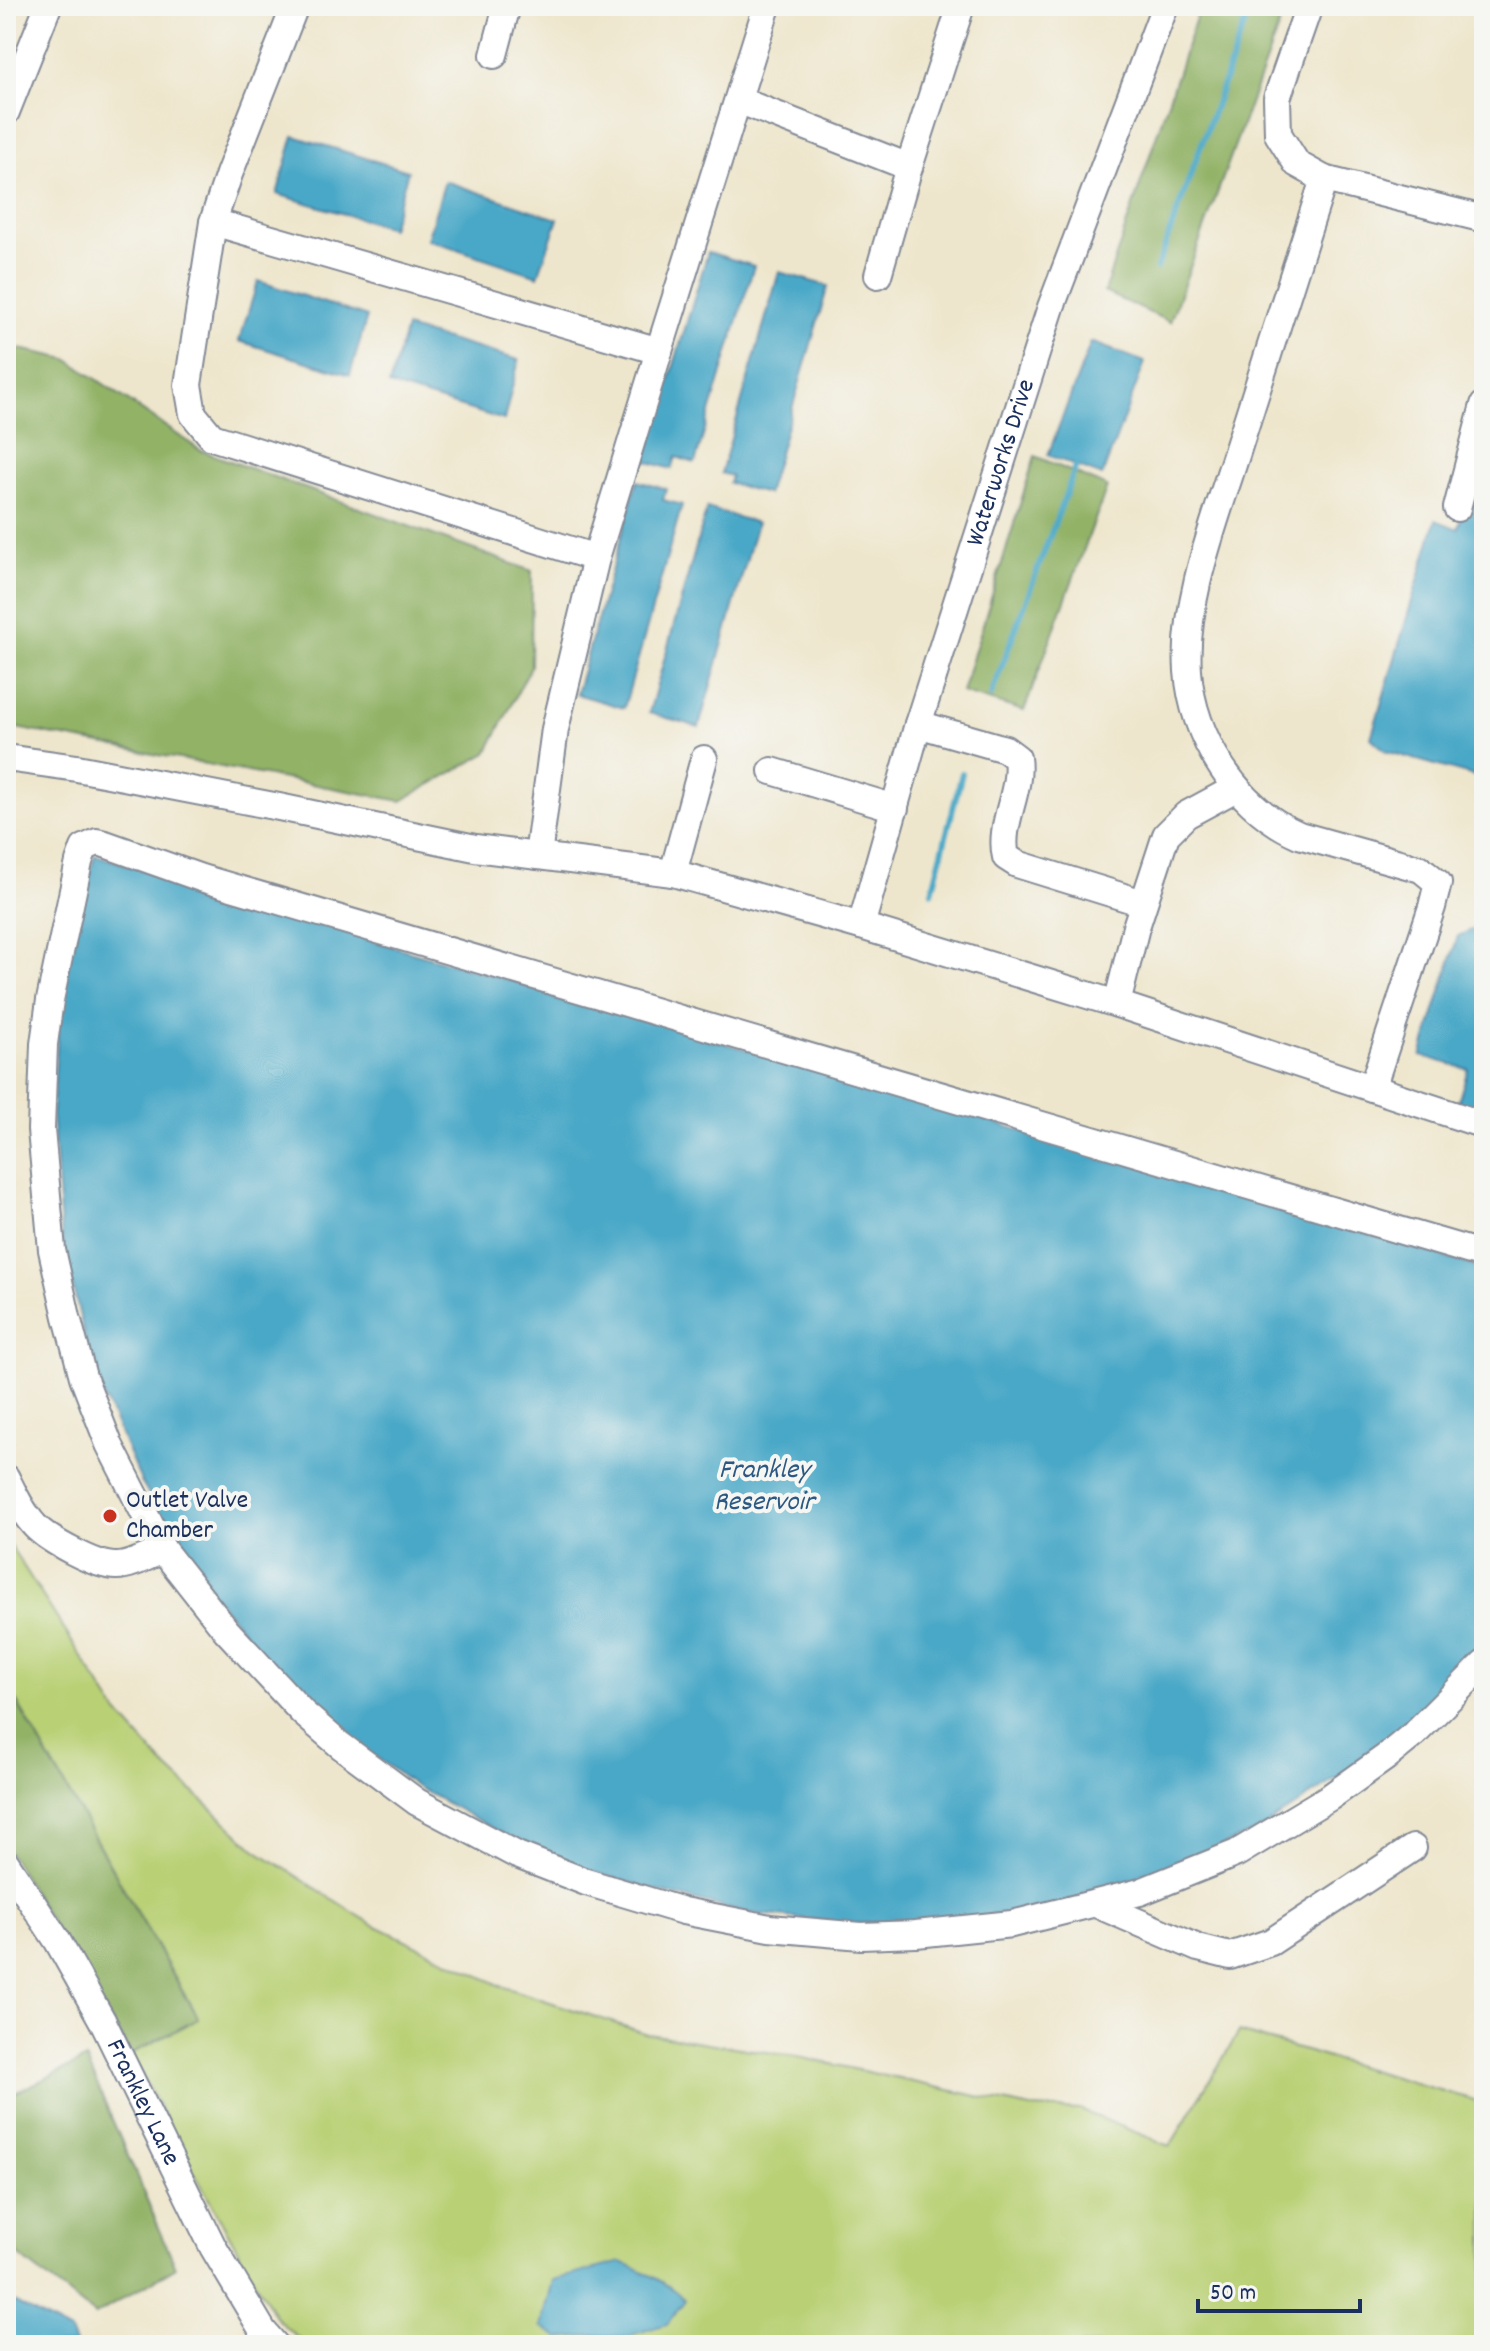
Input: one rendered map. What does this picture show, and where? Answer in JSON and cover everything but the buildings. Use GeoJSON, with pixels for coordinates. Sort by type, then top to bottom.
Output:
{"type":"FeatureCollection","features":[{"type":"Feature","properties":{"kind":"street"},"geometry":{"type":"LineString","coordinates":[[6,112],[48,6]]}},
{"type":"Feature","properties":{"kind":"street"},"geometry":{"type":"LineString","coordinates":[[295,6],[213,222],[188,385],[193,414],[212,437],[596,558]]}},
{"type":"Feature","properties":{"kind":"street"},"geometry":{"type":"LineString","coordinates":[[494,55],[507,6]]}},
{"type":"Feature","properties":{"kind":"street"},"geometry":{"type":"LineString","coordinates":[[538,856],[555,729],[596,558],[767,6]]}},
{"type":"Feature","properties":{"kind":"street"},"geometry":{"type":"LineString","coordinates":[[878,275],[961,6]]}},
{"type":"Feature","properties":{"kind":"street","name":"Waterworks Drive"},"geometry":{"type":"LineString","coordinates":[[861,926],[918,724],[1051,307],[1165,6]]}},
{"type":"Feature","properties":{"kind":"street"},"geometry":{"type":"LineString","coordinates":[[1309,6],[1277,98],[1278,134],[1297,164],[1324,179],[1484,219]]}},
{"type":"Feature","properties":{"kind":"street"},"geometry":{"type":"LineString","coordinates":[[738,100],[909,167]]}},
{"type":"Feature","properties":{"kind":"street"},"geometry":{"type":"LineString","coordinates":[[1324,179],[1204,552],[1190,627],[1188,672],[1203,735],[1236,788],[1283,828],[1421,869],[1438,883],[1372,1088]]}},
{"type":"Feature","properties":{"kind":"street"},"geometry":{"type":"LineString","coordinates":[[213,222],[659,351]]}},
{"type":"Feature","properties":{"kind":"street"},"geometry":{"type":"LineString","coordinates":[[1457,508],[1484,405]]}},
{"type":"Feature","properties":{"kind":"street"},"geometry":{"type":"LineString","coordinates":[[918,724],[1005,749],[1017,758],[1019,770],[1015,793],[1003,837],[1006,857],[1017,864],[1143,903]]}},
{"type":"Feature","properties":{"kind":"street"},"geometry":{"type":"LineString","coordinates":[[673,873],[704,759]]}},
{"type":"Feature","properties":{"kind":"street"},"geometry":{"type":"LineString","coordinates":[[10,766],[77,768],[475,848],[673,873],[1117,1004],[1484,1125]]}},
{"type":"Feature","properties":{"kind":"street"},"geometry":{"type":"LineString","coordinates":[[772,771],[895,808]]}},
{"type":"Feature","properties":{"kind":"street"},"geometry":{"type":"LineString","coordinates":[[1117,1004],[1143,903],[1166,835],[1186,815],[1236,788]]}},
{"type":"Feature","properties":{"kind":"street"},"geometry":{"type":"LineString","coordinates":[[1484,1255],[201,878],[97,842],[84,848],[79,862],[50,1000],[42,1081],[43,1167],[52,1250],[83,1377],[109,1444],[163,1550],[276,1687],[340,1745],[417,1802],[517,1855],[586,1882],[683,1911],[770,1928],[861,1936],[1012,1924],[1140,1892],[1237,1853],[1354,1780],[1414,1734],[1484,1664]]}},
{"type":"Feature","properties":{"kind":"street"},"geometry":{"type":"LineString","coordinates":[[6,1478],[35,1527],[73,1552],[117,1566],[163,1550]]}},
{"type":"Feature","properties":{"kind":"street"},"geometry":{"type":"LineString","coordinates":[[1096,1904],[1198,1948],[1230,1956],[1271,1942],[1413,1848]]}},
{"type":"Feature","properties":{"kind":"street","name":"Frankley Lane"},"geometry":{"type":"LineString","coordinates":[[6,1863],[57,1940],[102,2020],[213,2247],[263,2331],[275,2345]]}},
{"type":"Feature","properties":{"kind":"green space"},"geometry":{"type":"Polygon","coordinates":[[[1200,6],[1286,6],[1170,322],[1104,292],[1200,6]]]}},
{"type":"Feature","properties":{"kind":"green space"},"geometry":{"type":"Polygon","coordinates":[[[6,346],[67,359],[200,450],[532,571],[531,666],[487,753],[401,801],[6,726],[6,346]]]}},
{"type":"Feature","properties":{"kind":"green space"},"geometry":{"type":"Polygon","coordinates":[[[1035,456],[1107,487],[1024,711],[962,692],[1035,456]]]}},
{"type":"Feature","properties":{"kind":"green space"},"geometry":{"type":"Polygon","coordinates":[[[6,1539],[117,1712],[164,1765],[256,1850],[370,1923],[501,1986],[648,2034],[799,2057],[1031,2108],[1080,2110],[1170,2146],[1239,2032],[1484,2103],[1484,2345],[305,2345],[276,2318],[131,2054],[198,2018],[6,1683],[6,1539]]]}},
{"type":"Feature","properties":{"kind":"green space"},"geometry":{"type":"Polygon","coordinates":[[[6,1683],[198,2019],[131,2054],[6,1848],[6,1683]]]}},
{"type":"Feature","properties":{"kind":"green space"},"geometry":{"type":"Polygon","coordinates":[[[86,2059],[176,2267],[95,2315],[6,2246],[6,2097],[86,2059]]]}},
{"type":"Feature","properties":{"kind":"water"},"geometry":{"type":"Polygon","coordinates":[[[294,136],[408,171],[391,228],[277,194],[294,136]]]}},
{"type":"Feature","properties":{"kind":"water"},"geometry":{"type":"Polygon","coordinates":[[[445,181],[558,219],[538,276],[427,239],[445,181]]]}},
{"type":"Feature","properties":{"kind":"water"},"geometry":{"type":"Polygon","coordinates":[[[708,252],[754,266],[695,463],[676,457],[672,469],[645,461],[708,252]]]}},
{"type":"Feature","properties":{"kind":"water"},"geometry":{"type":"Polygon","coordinates":[[[779,272],[828,286],[767,494],[729,483],[731,476],[721,473],[779,272]]]}},
{"type":"Feature","properties":{"kind":"water"},"geometry":{"type":"Polygon","coordinates":[[[258,281],[367,317],[350,375],[239,341],[258,281]]]}},
{"type":"Feature","properties":{"kind":"water"},"geometry":{"type":"Polygon","coordinates":[[[406,328],[519,360],[504,420],[389,385],[406,328]]]}},
{"type":"Feature","properties":{"kind":"water"},"geometry":{"type":"Polygon","coordinates":[[[1091,342],[1145,362],[1102,476],[1048,455],[1091,342]]]}},
{"type":"Feature","properties":{"kind":"water"},"geometry":{"type":"Polygon","coordinates":[[[1477,469],[1484,471],[1484,779],[1386,751],[1371,738],[1436,520],[1458,529],[1477,469]]]}},
{"type":"Feature","properties":{"kind":"water"},"geometry":{"type":"Polygon","coordinates":[[[637,481],[666,489],[663,500],[682,505],[624,708],[576,694],[637,481]]]}},
{"type":"Feature","properties":{"kind":"water"},"geometry":{"type":"Polygon","coordinates":[[[707,508],[757,523],[699,727],[649,713],[707,508]]]}},
{"type":"Feature","properties":{"kind":"water","name":"Frankley Reservoir"},"geometry":{"type":"Polygon","coordinates":[[[95,855],[368,939],[1484,1269],[1484,1651],[1395,1740],[1257,1831],[1130,1884],[1038,1909],[955,1920],[854,1924],[747,1913],[653,1890],[571,1865],[522,1844],[415,1786],[339,1730],[272,1667],[189,1564],[141,1481],[100,1388],[62,1240],[52,1115],[60,1001],[73,932],[95,855]]]}},
{"type":"Feature","properties":{"kind":"water"},"geometry":{"type":"Polygon","coordinates":[[[1478,927],[1484,928],[1484,1110],[1458,1102],[1468,1069],[1421,1056],[1458,936],[1478,927]]]}},
{"type":"Feature","properties":{"kind":"water"},"geometry":{"type":"Polygon","coordinates":[[[621,2262],[655,2278],[685,2300],[667,2324],[625,2337],[593,2335],[560,2338],[541,2327],[553,2280],[621,2262]]]}},
{"type":"Feature","properties":{"kind":"water"},"geometry":{"type":"Polygon","coordinates":[[[6,2298],[70,2332],[76,2345],[6,2345],[6,2298]]]}},
{"type":"Feature","properties":{"kind":"waterway"},"geometry":{"type":"LineString","coordinates":[[1157,268],[1251,6]]}},
{"type":"Feature","properties":{"kind":"waterway"},"geometry":{"type":"LineString","coordinates":[[991,695],[1076,466]]}},
{"type":"Feature","properties":{"kind":"waterway"},"geometry":{"type":"LineString","coordinates":[[932,892],[962,773]]}},
{"type":"Feature","properties":{"kind":"place","name":"Outlet Valve Chamber"},"geometry":{"type":"Point","coordinates":[110,1516]}}]}
